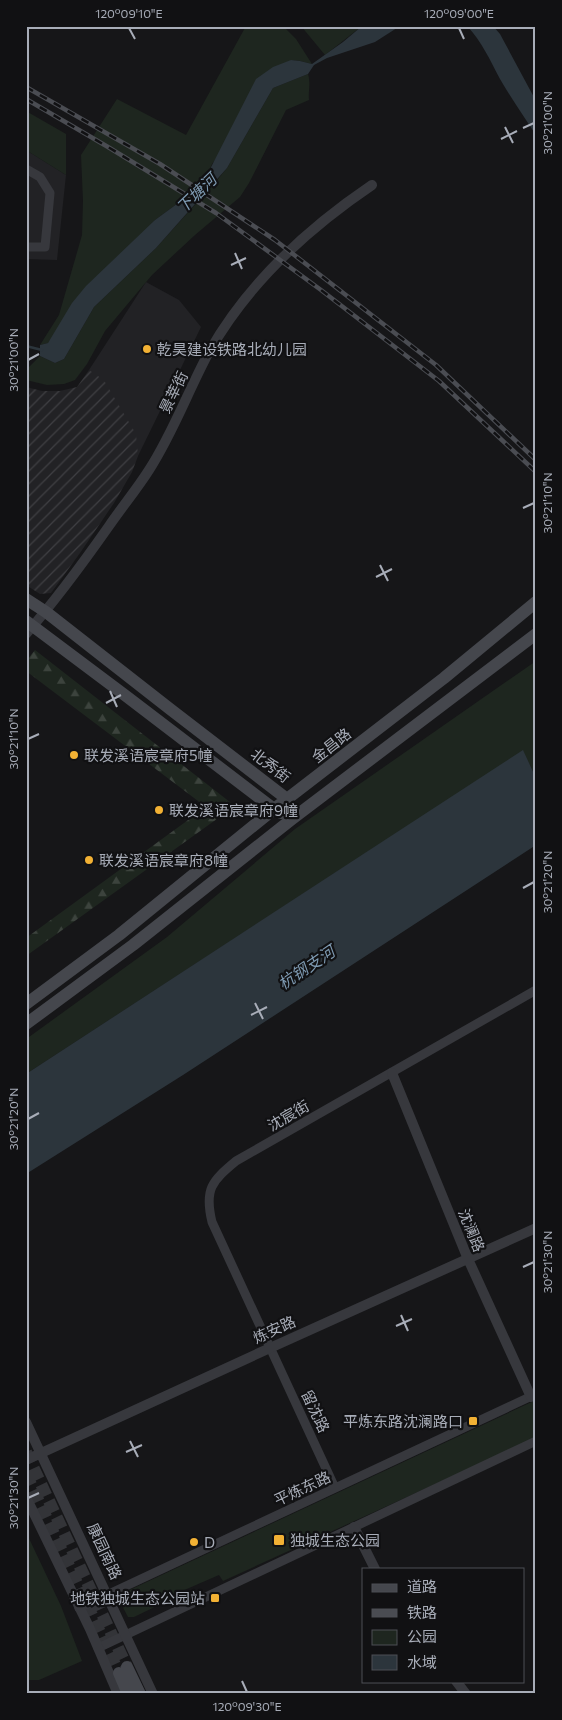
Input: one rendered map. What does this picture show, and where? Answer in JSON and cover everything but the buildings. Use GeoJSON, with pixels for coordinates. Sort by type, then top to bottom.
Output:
{"type":"FeatureCollection","features":[{"type":"Feature","properties":{"kind":"main road","name":"北秀街"},"geometry":{"type":"LineString","coordinates":[[26,599],[46,612],[287,799],[292,818]]}},
{"type":"Feature","properties":{"kind":"main road","name":"金昌路"},"geometry":{"type":"LineString","coordinates":[[26,1004],[119,935],[274,809],[444,678],[536,602]]}},
{"type":"Feature","properties":{"kind":"main road"},"geometry":{"type":"LineString","coordinates":[[29,627],[274,809],[292,818]]}},
{"type":"Feature","properties":{"kind":"main road"},"geometry":{"type":"LineString","coordinates":[[26,1024],[133,945],[292,818],[536,634]]}},
{"type":"Feature","properties":{"kind":"main road"},"geometry":{"type":"LineString","coordinates":[[128,1694],[123,1670],[140,1694]]}},
{"type":"Feature","properties":{"kind":"street"},"geometry":{"type":"LineString","coordinates":[[26,168],[40,177],[50,193],[45,247],[26,247]]}},
{"type":"Feature","properties":{"kind":"street"},"geometry":{"type":"LineString","coordinates":[[26,176],[40,177]]}},
{"type":"Feature","properties":{"kind":"street","name":"景莘街"},"geometry":{"type":"LineString","coordinates":[[29,627],[46,612],[148,470],[165,442],[209,352],[231,317],[274,265],[317,227],[372,185]]}},
{"type":"Feature","properties":{"kind":"street","name":"沈宸街"},"geometry":{"type":"LineString","coordinates":[[270,1348],[212,1222],[209,1201],[210,1189],[216,1180],[236,1161],[536,990]]}},
{"type":"Feature","properties":{"kind":"street","name":"沈澜路"},"geometry":{"type":"LineString","coordinates":[[392,1073],[468,1259],[533,1395]]}},
{"type":"Feature","properties":{"kind":"street","name":"炼安路"},"geometry":{"type":"LineString","coordinates":[[26,1460],[536,1228]]}},
{"type":"Feature","properties":{"kind":"street","name":"留沈路"},"geometry":{"type":"LineString","coordinates":[[270,1348],[335,1488]]}},
{"type":"Feature","properties":{"kind":"street","name":"平炼东路"},"geometry":{"type":"LineString","coordinates":[[80,1608],[533,1395]]}},
{"type":"Feature","properties":{"kind":"street","name":"康园南路"},"geometry":{"type":"LineString","coordinates":[[26,1422],[153,1694]]}},
{"type":"Feature","properties":{"kind":"street"},"geometry":{"type":"LineString","coordinates":[[98,1648],[536,1441]]}},
{"type":"Feature","properties":{"kind":"street"},"geometry":{"type":"LineString","coordinates":[[26,1497],[80,1608],[118,1694]]}},
{"type":"Feature","properties":{"kind":"street"},"geometry":{"type":"LineString","coordinates":[[354,1527],[374,1568]]}},
{"type":"Feature","properties":{"kind":"street"},"geometry":{"type":"LineString","coordinates":[[457,1682],[466,1694]]}},
{"type":"Feature","properties":{"kind":"shaded area"},"geometry":{"type":"Polygon","coordinates":[[[26,150],[66,175],[57,260],[26,259],[26,150]]]}},
{"type":"Feature","properties":{"kind":"shaded area","name":"乾昊建设铁路北幼儿园"},"geometry":{"type":"Polygon","coordinates":[[[146,282],[179,300],[201,327],[138,456],[129,423],[89,370],[146,282]]]}},
{"type":"Feature","properties":{"kind":"shaded area"},"geometry":{"type":"Polygon","coordinates":[[[89,370],[105,382],[136,434],[138,456],[132,472],[114,503],[80,553],[51,593],[40,594],[26,585],[26,387],[42,391],[60,391],[77,387],[89,370]]]}},
{"type":"Feature","properties":{"kind":"green space"},"geometry":{"type":"Polygon","coordinates":[[[246,26],[283,26],[296,39],[312,64],[291,60],[212,164],[207,175],[185,198],[155,220],[48,343],[40,345],[59,315],[82,235],[81,155],[117,99],[186,135],[246,26]]]}},
{"type":"Feature","properties":{"kind":"green space"},"geometry":{"type":"Polygon","coordinates":[[[301,26],[362,26],[325,55],[301,26]]]}},
{"type":"Feature","properties":{"kind":"green space"},"geometry":{"type":"Polygon","coordinates":[[[308,74],[309,100],[286,110],[240,197],[152,275],[105,331],[87,364],[75,380],[64,384],[47,385],[26,380],[26,370],[40,356],[55,363],[64,359],[94,307],[156,248],[218,179],[227,168],[273,88],[308,74]]]}},
{"type":"Feature","properties":{"kind":"green space"},"geometry":{"type":"Polygon","coordinates":[[[26,111],[66,134],[66,175],[26,150],[26,111]]]}},
{"type":"Feature","properties":{"kind":"green space"},"geometry":{"type":"Polygon","coordinates":[[[35,650],[235,806],[26,956],[26,938],[206,807],[26,671],[26,661],[35,650]]]}},
{"type":"Feature","properties":{"kind":"green space"},"geometry":{"type":"Polygon","coordinates":[[[536,661],[536,778],[523,751],[26,1074],[26,1040],[29,1037],[167,937],[295,829],[536,661]]]}},
{"type":"Feature","properties":{"kind":"green space","name":"独城生态公园"},"geometry":{"type":"Polygon","coordinates":[[[536,1400],[536,1438],[223,1581],[219,1575],[166,1598],[167,1601],[134,1617],[128,1617],[118,1598],[121,1594],[536,1400]]]}},
{"type":"Feature","properties":{"kind":"green space"},"geometry":{"type":"Polygon","coordinates":[[[26,1532],[61,1606],[82,1661],[39,1680],[26,1680],[26,1532]]]}},
{"type":"Feature","properties":{"kind":"water"},"geometry":{"type":"Polygon","coordinates":[[[362,26],[400,26],[375,42],[327,58],[314,65],[308,74],[273,88],[227,168],[156,248],[94,307],[64,359],[55,363],[40,356],[40,345],[48,343],[72,303],[86,286],[155,220],[185,198],[207,175],[256,79],[273,67],[291,60],[312,64],[362,26]]]}},
{"type":"Feature","properties":{"kind":"water"},"geometry":{"type":"Polygon","coordinates":[[[467,26],[493,26],[500,34],[536,101],[536,135],[504,86],[481,45],[467,26]]]}},
{"type":"Feature","properties":{"kind":"water","name":"杭钢支河"},"geometry":{"type":"Polygon","coordinates":[[[523,750],[536,778],[536,845],[183,1075],[26,1174],[26,1074],[523,750]]]}},
{"type":"Feature","properties":{"kind":"waterway","name":"下塘河"},"geometry":{"type":"LineString","coordinates":[[26,346],[42,350]]}},
{"type":"Feature","properties":{"kind":"tunnel"},"geometry":{"type":"LineString","coordinates":[[26,1452],[127,1667]]}},
{"type":"Feature","properties":{"kind":"tunnel"},"geometry":{"type":"LineString","coordinates":[[26,1474],[119,1673]]}},
{"type":"Feature","properties":{"kind":"railway"},"geometry":{"type":"LineString","coordinates":[[26,87],[160,164],[275,240],[436,365],[536,460]]}},
{"type":"Feature","properties":{"kind":"railway"},"geometry":{"type":"LineString","coordinates":[[26,99],[216,213],[321,290],[439,381],[536,472]]}},
{"type":"Feature","properties":{"kind":"place","name":"乾昊建设铁路北幼儿园"},"geometry":{"type":"Point","coordinates":[147,349]}},
{"type":"Feature","properties":{"kind":"place","name":"联发溪语宸章府5幢"},"geometry":{"type":"Point","coordinates":[74,755]}},
{"type":"Feature","properties":{"kind":"place","name":"联发溪语宸章府9幢"},"geometry":{"type":"Point","coordinates":[159,810]}},
{"type":"Feature","properties":{"kind":"place","name":"联发溪语宸章府8幢"},"geometry":{"type":"Point","coordinates":[89,860]}},
{"type":"Feature","properties":{"kind":"place","name":"平炼东路沈澜路口"},"geometry":{"type":"Point","coordinates":[473,1421]}},
{"type":"Feature","properties":{"kind":"place","name":"独城生态公园"},"geometry":{"type":"Point","coordinates":[279,1540]}},
{"type":"Feature","properties":{"kind":"place","name":"D"},"geometry":{"type":"Point","coordinates":[194,1542]}},
{"type":"Feature","properties":{"kind":"place","name":"地铁独城生态公园站"},"geometry":{"type":"Point","coordinates":[215,1598]}}]}
